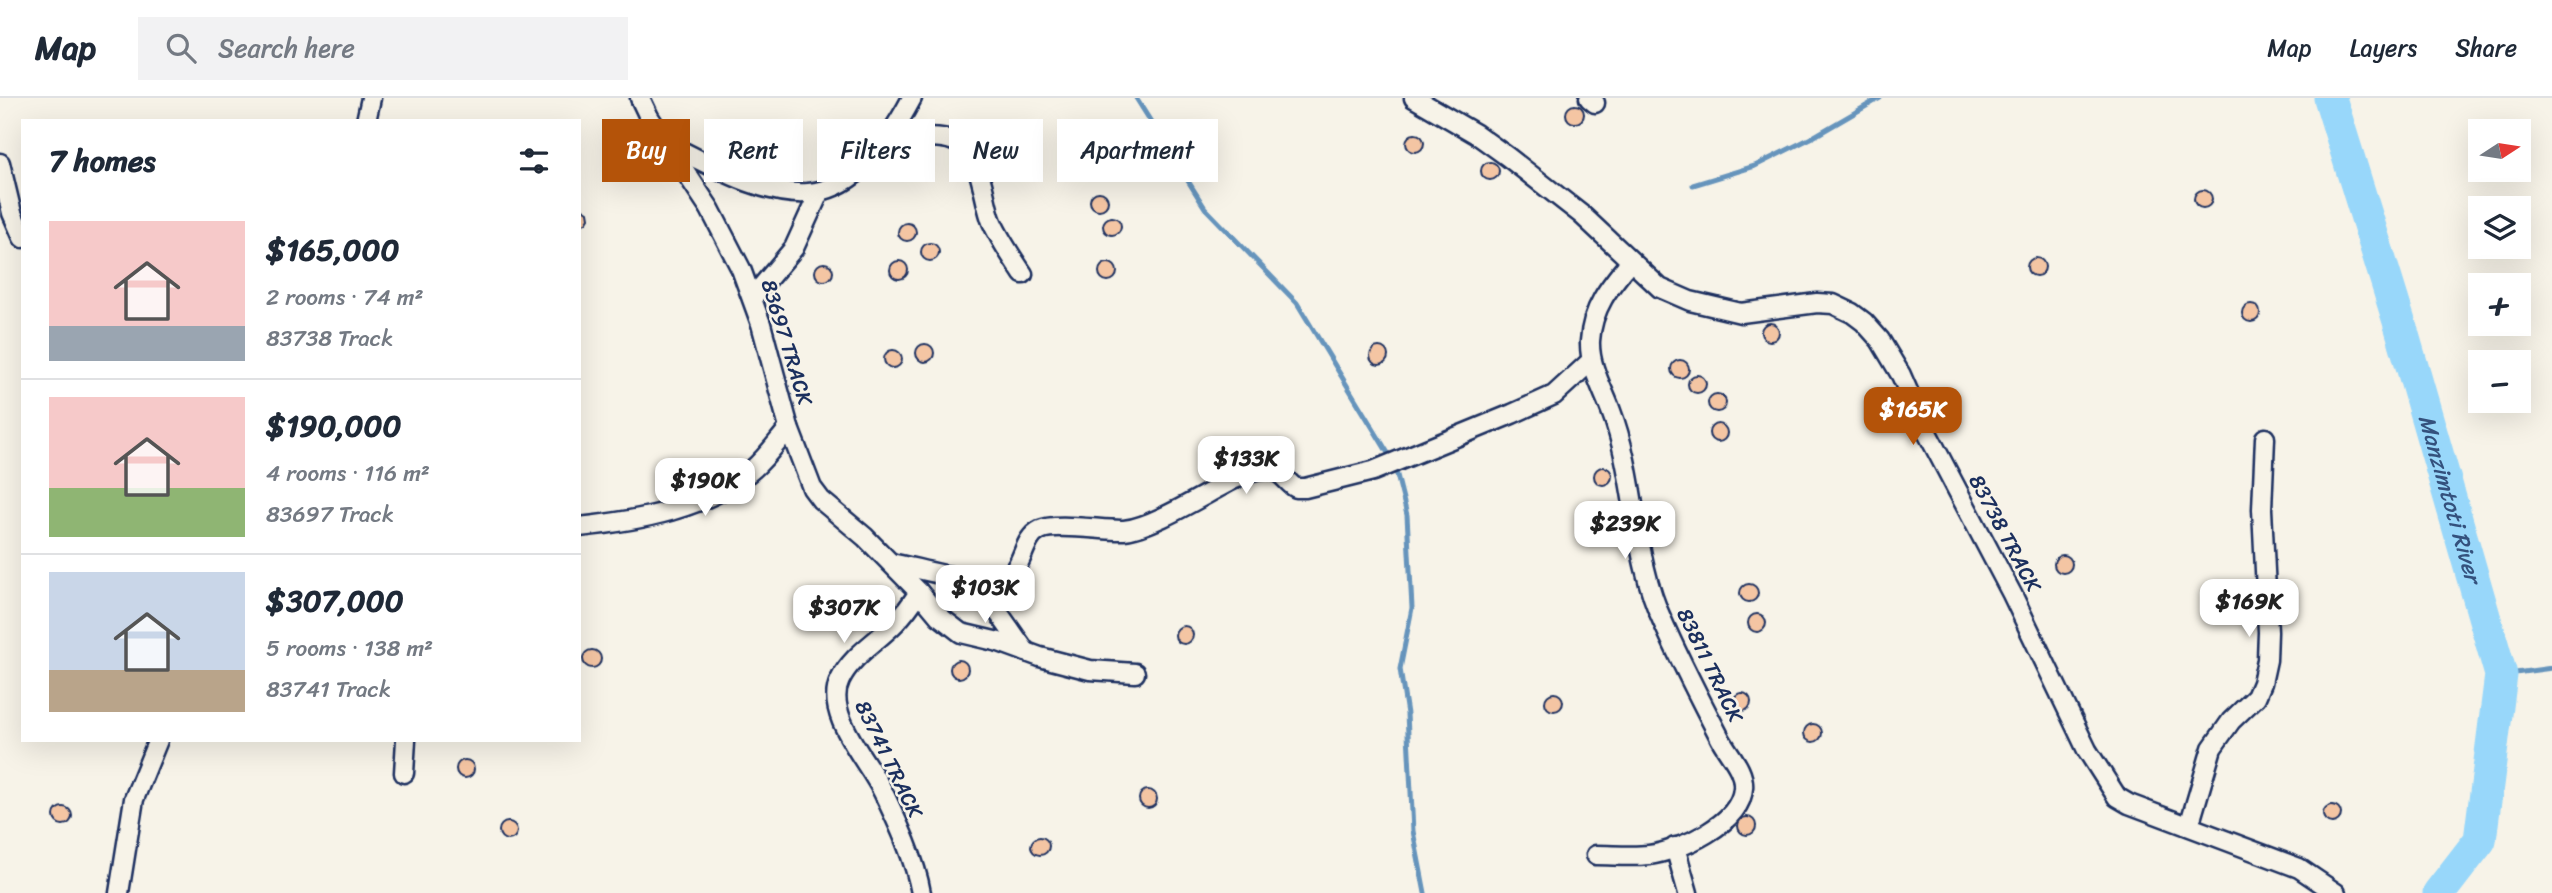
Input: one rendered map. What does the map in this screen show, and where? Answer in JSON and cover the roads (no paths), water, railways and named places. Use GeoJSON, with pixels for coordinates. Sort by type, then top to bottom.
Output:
{"type":"FeatureCollection","features":[{"type":"Feature","properties":{"kind":"street"},"geometry":{"type":"LineString","coordinates":[[366,119],[371,98]]}},
{"type":"Feature","properties":{"kind":"street","name":"83697 TRACK"},"geometry":{"type":"LineString","coordinates":[[640,98],[650,119]]}},
{"type":"Feature","properties":{"kind":"street"},"geometry":{"type":"LineString","coordinates":[[899,119],[912,98]]}},
{"type":"Feature","properties":{"kind":"street","name":"83738 TRACK"},"geometry":{"type":"LineString","coordinates":[[1414,98],[1476,134],[1508,157],[1582,215],[1660,288],[1690,301],[1722,310],[1753,312],[1825,303],[1843,308],[1864,322],[1880,340],[1901,375],[1922,423],[2012,594],[2087,750],[2117,797],[2129,804],[2299,868],[2336,893]]}},
{"type":"Feature","properties":{"kind":"street"},"geometry":{"type":"LineString","coordinates":[[935,139],[943,138],[962,144],[970,151],[993,223],[1023,274]]}},
{"type":"Feature","properties":{"kind":"street"},"geometry":{"type":"LineString","coordinates":[[690,154],[752,184],[803,195],[830,190],[842,182]]}},
{"type":"Feature","properties":{"kind":"street"},"geometry":{"type":"LineString","coordinates":[[0,163],[12,213],[21,233]]}},
{"type":"Feature","properties":{"kind":"street","name":"83697 TRACK"},"geometry":{"type":"LineString","coordinates":[[581,527],[668,511],[709,496],[753,469],[789,428],[752,298],[720,228],[690,180]]}},
{"type":"Feature","properties":{"kind":"street"},"geometry":{"type":"LineString","coordinates":[[752,298],[794,248],[819,193]]}},
{"type":"Feature","properties":{"kind":"street","name":"83811 TRACK"},"geometry":{"type":"LineString","coordinates":[[1595,855],[1649,855],[1703,835],[1727,818],[1742,794],[1743,780],[1661,620],[1648,578],[1626,462],[1612,414],[1591,360],[1590,344],[1595,311],[1630,262]]}},
{"type":"Feature","properties":{"kind":"street"},"geometry":{"type":"LineString","coordinates":[[891,563],[989,579],[1011,574],[1032,536],[1042,528],[1100,527],[1124,530],[1160,518],[1204,494],[1261,470],[1279,473],[1296,488],[1373,471],[1554,395],[1591,360]]}},
{"type":"Feature","properties":{"kind":"street"},"geometry":{"type":"LineString","coordinates":[[789,428],[807,479],[816,494],[891,563],[957,632],[1090,670],[1135,673]]}},
{"type":"Feature","properties":{"kind":"street"},"geometry":{"type":"LineString","coordinates":[[2189,825],[2211,747],[2231,721],[2256,697],[2264,671],[2268,632],[2262,509],[2265,438]]}},
{"type":"Feature","properties":{"kind":"street"},"geometry":{"type":"LineString","coordinates":[[965,577],[986,595],[1026,652]]}},
{"type":"Feature","properties":{"kind":"street","name":"83741 TRACK"},"geometry":{"type":"LineString","coordinates":[[919,592],[896,623],[843,675],[836,699],[847,731],[883,791],[921,893]]}},
{"type":"Feature","properties":{"kind":"street"},"geometry":{"type":"LineString","coordinates":[[119,893],[134,799],[157,742]]}},
{"type":"Feature","properties":{"kind":"street"},"geometry":{"type":"LineString","coordinates":[[404,773],[406,742]]}},
{"type":"Feature","properties":{"kind":"street"},"geometry":{"type":"LineString","coordinates":[[1670,849],[1688,893]]}},
{"type":"Feature","properties":{"kind":"waterway"},"geometry":{"type":"LineString","coordinates":[[1136,98],[1205,208],[1297,303],[1394,463],[1407,515],[1412,608],[1400,669],[1407,714],[1413,831],[1425,893]]}},
{"type":"Feature","properties":{"kind":"waterway"},"geometry":{"type":"LineString","coordinates":[[1693,185],[1755,166],[1813,137],[1880,98]]}},
{"type":"Feature","properties":{"kind":"waterway","name":"Manzimtoti River"},"geometry":{"type":"LineString","coordinates":[[2330,98],[2401,328],[2501,675],[2480,840],[2439,893]]}},
{"type":"Feature","properties":{"kind":"waterway"},"geometry":{"type":"LineString","coordinates":[[2501,675],[2552,668]]}}]}
